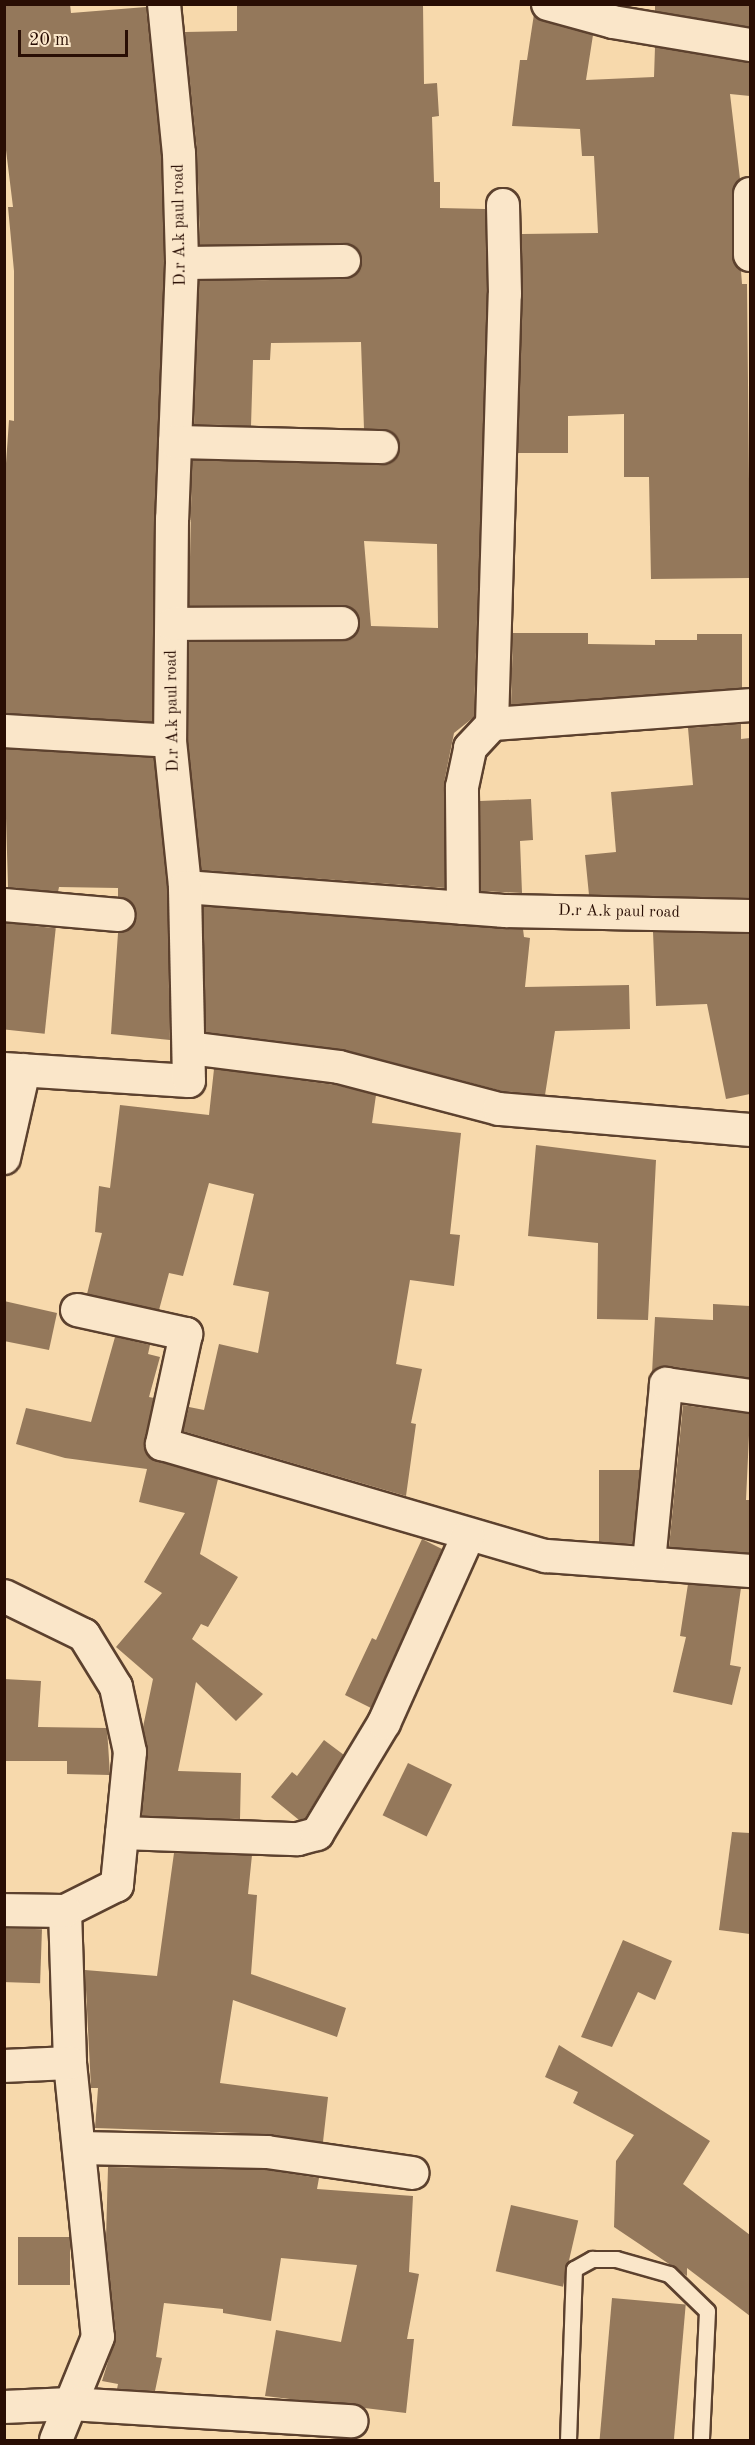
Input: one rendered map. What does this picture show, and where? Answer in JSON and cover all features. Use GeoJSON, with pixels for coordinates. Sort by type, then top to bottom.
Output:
{"type":"FeatureCollection","features":[{"type":"Feature","properties":{"kind":"street","name":"D.r A.k paul road"},"geometry":{"type":"LineString","coordinates":[[164,4],[179,153],[182,263],[175,442],[170,741],[185,888],[463,908],[750,915]]}},
{"type":"Feature","properties":{"kind":"street"},"geometry":{"type":"LineString","coordinates":[[548,4],[613,22],[750,45]]}},
{"type":"Feature","properties":{"kind":"street"},"geometry":{"type":"LineString","coordinates":[[750,194],[750,255]]}},
{"type":"Feature","properties":{"kind":"street"},"geometry":{"type":"LineString","coordinates":[[463,908],[462,787],[470,748],[492,724],[506,294],[503,205]]}},
{"type":"Feature","properties":{"kind":"street"},"geometry":{"type":"LineString","coordinates":[[182,263],[345,261]]}},
{"type":"Feature","properties":{"kind":"street"},"geometry":{"type":"LineString","coordinates":[[175,442],[382,447]]}},
{"type":"Feature","properties":{"kind":"street"},"geometry":{"type":"LineString","coordinates":[[172,624],[342,623]]}},
{"type":"Feature","properties":{"kind":"street"},"geometry":{"type":"LineString","coordinates":[[492,724],[750,705]]}},
{"type":"Feature","properties":{"kind":"street"},"geometry":{"type":"LineString","coordinates":[[4,731],[170,741]]}},
{"type":"Feature","properties":{"kind":"street"},"geometry":{"type":"LineString","coordinates":[[4,1158],[14,1070],[189,1081],[185,888]]}},
{"type":"Feature","properties":{"kind":"street"},"geometry":{"type":"LineString","coordinates":[[4,905],[119,915]]}},
{"type":"Feature","properties":{"kind":"street"},"geometry":{"type":"LineString","coordinates":[[189,1048],[339,1067],[499,1109],[750,1130]]}},
{"type":"Feature","properties":{"kind":"street"},"geometry":{"type":"LineString","coordinates":[[77,1310],[186,1334],[162,1444],[468,1536],[546,1556],[750,1570]]}},
{"type":"Feature","properties":{"kind":"street"},"geometry":{"type":"LineString","coordinates":[[649,1563],[666,1384],[750,1396]]}},
{"type":"Feature","properties":{"kind":"street"},"geometry":{"type":"LineString","coordinates":[[122,1833],[298,1839],[317,1834],[384,1723],[468,1536]]}},
{"type":"Feature","properties":{"kind":"street"},"geometry":{"type":"LineString","coordinates":[[4,1596],[84,1635],[116,1687],[130,1752],[117,1885],[65,1911],[4,1910]]}},
{"type":"Feature","properties":{"kind":"street"},"geometry":{"type":"LineString","coordinates":[[56,2440],[98,2337],[70,2063],[65,1911]]}},
{"type":"Feature","properties":{"kind":"street"},"geometry":{"type":"LineString","coordinates":[[4,2066],[70,2063]]}},
{"type":"Feature","properties":{"kind":"street"},"geometry":{"type":"LineString","coordinates":[[80,2148],[267,2152],[412,2173]]}},
{"type":"Feature","properties":{"kind":"street"},"geometry":{"type":"LineString","coordinates":[[4,2407],[70,2404],[351,2421]]}},
{"type":"Feature","properties":{"kind":"lane"},"geometry":{"type":"LineString","coordinates":[[568,2440],[574,2269],[600,2259],[669,2274],[707,2311],[701,2440]]}},
{"type":"Feature","properties":{"kind":"building"},"geometry":{"type":"Polygon","coordinates":[[[4,4],[70,4],[71,13],[146,7],[161,154],[164,263],[152,722],[4,713],[4,492],[9,420],[14,421],[14,271],[8,207],[13,207],[4,134],[4,4]]]}},
{"type":"Feature","properties":{"kind":"building"},"geometry":{"type":"Polygon","coordinates":[[[237,4],[423,4],[424,84],[437,83],[439,116],[432,117],[434,182],[440,182],[440,208],[485,209],[487,294],[474,717],[454,733],[444,783],[445,888],[201,870],[188,740],[189,642],[342,641],[357,632],[360,622],[351,608],[342,605],[189,606],[192,460],[382,465],[391,462],[400,448],[391,431],[364,429],[361,342],[271,343],[270,360],[253,360],[251,426],[194,424],[199,281],[344,279],[354,276],[362,261],[359,251],[344,243],[200,245],[197,151],[185,32],[237,31],[237,4]],[[364,541],[371,626],[438,628],[437,544],[364,541]]]}},
{"type":"Feature","properties":{"kind":"building"},"geometry":{"type":"Polygon","coordinates":[[[655,4],[750,4],[750,27],[655,11],[655,4]]]}},
{"type":"Feature","properties":{"kind":"building"},"geometry":{"type":"Polygon","coordinates":[[[534,14],[593,35],[586,80],[654,77],[655,47],[750,62],[750,96],[730,94],[740,179],[732,194],[732,255],[741,271],[742,284],[747,284],[750,578],[651,579],[649,477],[624,477],[624,414],[568,416],[568,453],[518,453],[522,234],[598,233],[594,156],[582,156],[580,129],[512,126],[520,60],[527,60],[534,14]]]}},
{"type":"Feature","properties":{"kind":"building"},"geometry":{"type":"Polygon","coordinates":[[[513,633],[588,633],[588,644],[655,645],[655,640],[697,640],[697,634],[742,634],[742,688],[511,705],[513,633]]]}},
{"type":"Feature","properties":{"kind":"building"},"geometry":{"type":"Polygon","coordinates":[[[741,724],[741,739],[750,738],[750,898],[589,895],[585,855],[616,852],[611,792],[693,785],[688,728],[741,724]]]}},
{"type":"Feature","properties":{"kind":"building"},"geometry":{"type":"Polygon","coordinates":[[[4,749],[154,758],[167,888],[170,1040],[111,1034],[118,933],[133,926],[137,916],[130,901],[118,897],[118,888],[59,887],[58,892],[8,887],[4,749]]]}},
{"type":"Feature","properties":{"kind":"building"},"geometry":{"type":"Polygon","coordinates":[[[531,799],[533,840],[520,841],[522,893],[481,891],[480,801],[531,799]]]}},
{"type":"Feature","properties":{"kind":"building"},"geometry":{"type":"Polygon","coordinates":[[[203,906],[523,929],[524,937],[530,938],[525,987],[629,985],[630,1029],[555,1031],[545,1095],[502,1091],[341,1049],[206,1032],[203,906]]]}},
{"type":"Feature","properties":{"kind":"building"},"geometry":{"type":"Polygon","coordinates":[[[6,923],[56,928],[45,1034],[4,1029],[6,923]]]}},
{"type":"Feature","properties":{"kind":"building"},"geometry":{"type":"Polygon","coordinates":[[[653,932],[750,934],[750,1094],[726,1099],[707,1004],[656,1006],[653,932]]]}},
{"type":"Feature","properties":{"kind":"building"},"geometry":{"type":"Polygon","coordinates":[[[214,1069],[336,1085],[376,1095],[372,1123],[461,1133],[450,1234],[460,1235],[454,1286],[410,1280],[396,1364],[422,1369],[411,1423],[416,1424],[406,1496],[183,1431],[189,1407],[204,1410],[219,1344],[258,1353],[269,1292],[233,1285],[254,1194],[209,1183],[183,1276],[169,1273],[159,1310],[87,1294],[102,1233],[95,1232],[99,1186],[110,1188],[120,1105],[209,1115],[214,1069]]]}},
{"type":"Feature","properties":{"kind":"building"},"geometry":{"type":"Polygon","coordinates":[[[536,1145],[656,1160],[648,1320],[597,1319],[598,1243],[528,1236],[536,1145]]]}},
{"type":"Feature","properties":{"kind":"building"},"geometry":{"type":"Polygon","coordinates":[[[4,1301],[57,1313],[49,1350],[4,1341],[4,1301]]]}},
{"type":"Feature","properties":{"kind":"building"},"geometry":{"type":"Polygon","coordinates":[[[713,1304],[750,1306],[750,1378],[669,1366],[652,1373],[655,1317],[713,1320],[713,1304]]]}},
{"type":"Feature","properties":{"kind":"building"},"geometry":{"type":"Polygon","coordinates":[[[115,1337],[150,1345],[148,1354],[160,1357],[149,1397],[154,1398],[144,1441],[149,1456],[218,1479],[200,1554],[238,1577],[208,1627],[201,1624],[192,1639],[263,1694],[236,1721],[196,1682],[178,1771],[241,1773],[240,1819],[142,1816],[148,1754],[143,1727],[153,1679],[116,1647],[162,1593],[144,1582],[185,1513],[139,1502],[147,1469],[65,1458],[16,1444],[26,1408],[91,1422],[115,1337]]]}},
{"type":"Feature","properties":{"kind":"building"},"geometry":{"type":"Polygon","coordinates":[[[683,1405],[750,1414],[746,1500],[750,1500],[750,1553],[669,1547],[683,1405]]]}},
{"type":"Feature","properties":{"kind":"building"},"geometry":{"type":"Polygon","coordinates":[[[599,1470],[640,1470],[633,1544],[599,1542],[599,1470]]]}},
{"type":"Feature","properties":{"kind":"building"},"geometry":{"type":"Polygon","coordinates":[[[422,1539],[442,1549],[371,1708],[345,1695],[372,1638],[376,1640],[422,1539]]]}},
{"type":"Feature","properties":{"kind":"building"},"geometry":{"type":"Polygon","coordinates":[[[688,1584],[741,1588],[730,1665],[741,1667],[732,1705],[673,1692],[686,1637],[680,1636],[688,1584]]]}},
{"type":"Feature","properties":{"kind":"building"},"geometry":{"type":"Polygon","coordinates":[[[4,1679],[41,1681],[38,1727],[107,1728],[110,1775],[67,1774],[67,1761],[4,1761],[4,1679]]]}},
{"type":"Feature","properties":{"kind":"building"},"geometry":{"type":"Polygon","coordinates":[[[324,1740],[344,1755],[305,1818],[299,1820],[271,1797],[292,1772],[297,1776],[324,1740]]]}},
{"type":"Feature","properties":{"kind":"building"},"geometry":{"type":"Polygon","coordinates":[[[408,1763],[452,1784],[427,1837],[383,1815],[408,1763]]]}},
{"type":"Feature","properties":{"kind":"building"},"geometry":{"type":"Polygon","coordinates":[[[732,1832],[750,1833],[750,1934],[719,1930],[732,1832]]]}},
{"type":"Feature","properties":{"kind":"building"},"geometry":{"type":"Polygon","coordinates":[[[174,1853],[252,1855],[248,1894],[257,1895],[251,1974],[346,2008],[337,2037],[233,2000],[220,2083],[328,2097],[323,2142],[268,2134],[95,2128],[98,2088],[91,2088],[85,1970],[157,1976],[174,1853]]]}},
{"type":"Feature","properties":{"kind":"building"},"geometry":{"type":"Polygon","coordinates":[[[4,1928],[42,1929],[40,1983],[4,1982],[4,1928]]]}},
{"type":"Feature","properties":{"kind":"building"},"geometry":{"type":"Polygon","coordinates":[[[623,1940],[672,1961],[655,2000],[638,1992],[612,2047],[581,2037],[623,1940]]]}},
{"type":"Feature","properties":{"kind":"building"},"geometry":{"type":"Polygon","coordinates":[[[559,2045],[710,2141],[683,2184],[750,2235],[750,2316],[687,2268],[687,2276],[614,2227],[616,2161],[634,2135],[573,2103],[578,2092],[545,2077],[559,2045]]]}},
{"type":"Feature","properties":{"kind":"building"},"geometry":{"type":"Polygon","coordinates":[[[108,2167],[266,2170],[319,2178],[317,2189],[413,2196],[409,2272],[419,2274],[407,2339],[414,2339],[406,2413],[265,2396],[276,2330],[341,2342],[357,2265],[281,2258],[271,2321],[223,2313],[223,2309],[164,2303],[156,2357],[162,2358],[155,2391],[117,2389],[118,2384],[102,2381],[116,2336],[106,2238],[108,2167]]]}},
{"type":"Feature","properties":{"kind":"building"},"geometry":{"type":"Polygon","coordinates":[[[511,2205],[578,2221],[563,2287],[496,2271],[511,2205]]]}},
{"type":"Feature","properties":{"kind":"building"},"geometry":{"type":"Polygon","coordinates":[[[18,2237],[70,2237],[70,2285],[18,2285],[18,2237]]]}},
{"type":"Feature","properties":{"kind":"building"},"geometry":{"type":"Polygon","coordinates":[[[612,2298],[686,2304],[674,2440],[600,2439],[612,2298]]]}}]}
